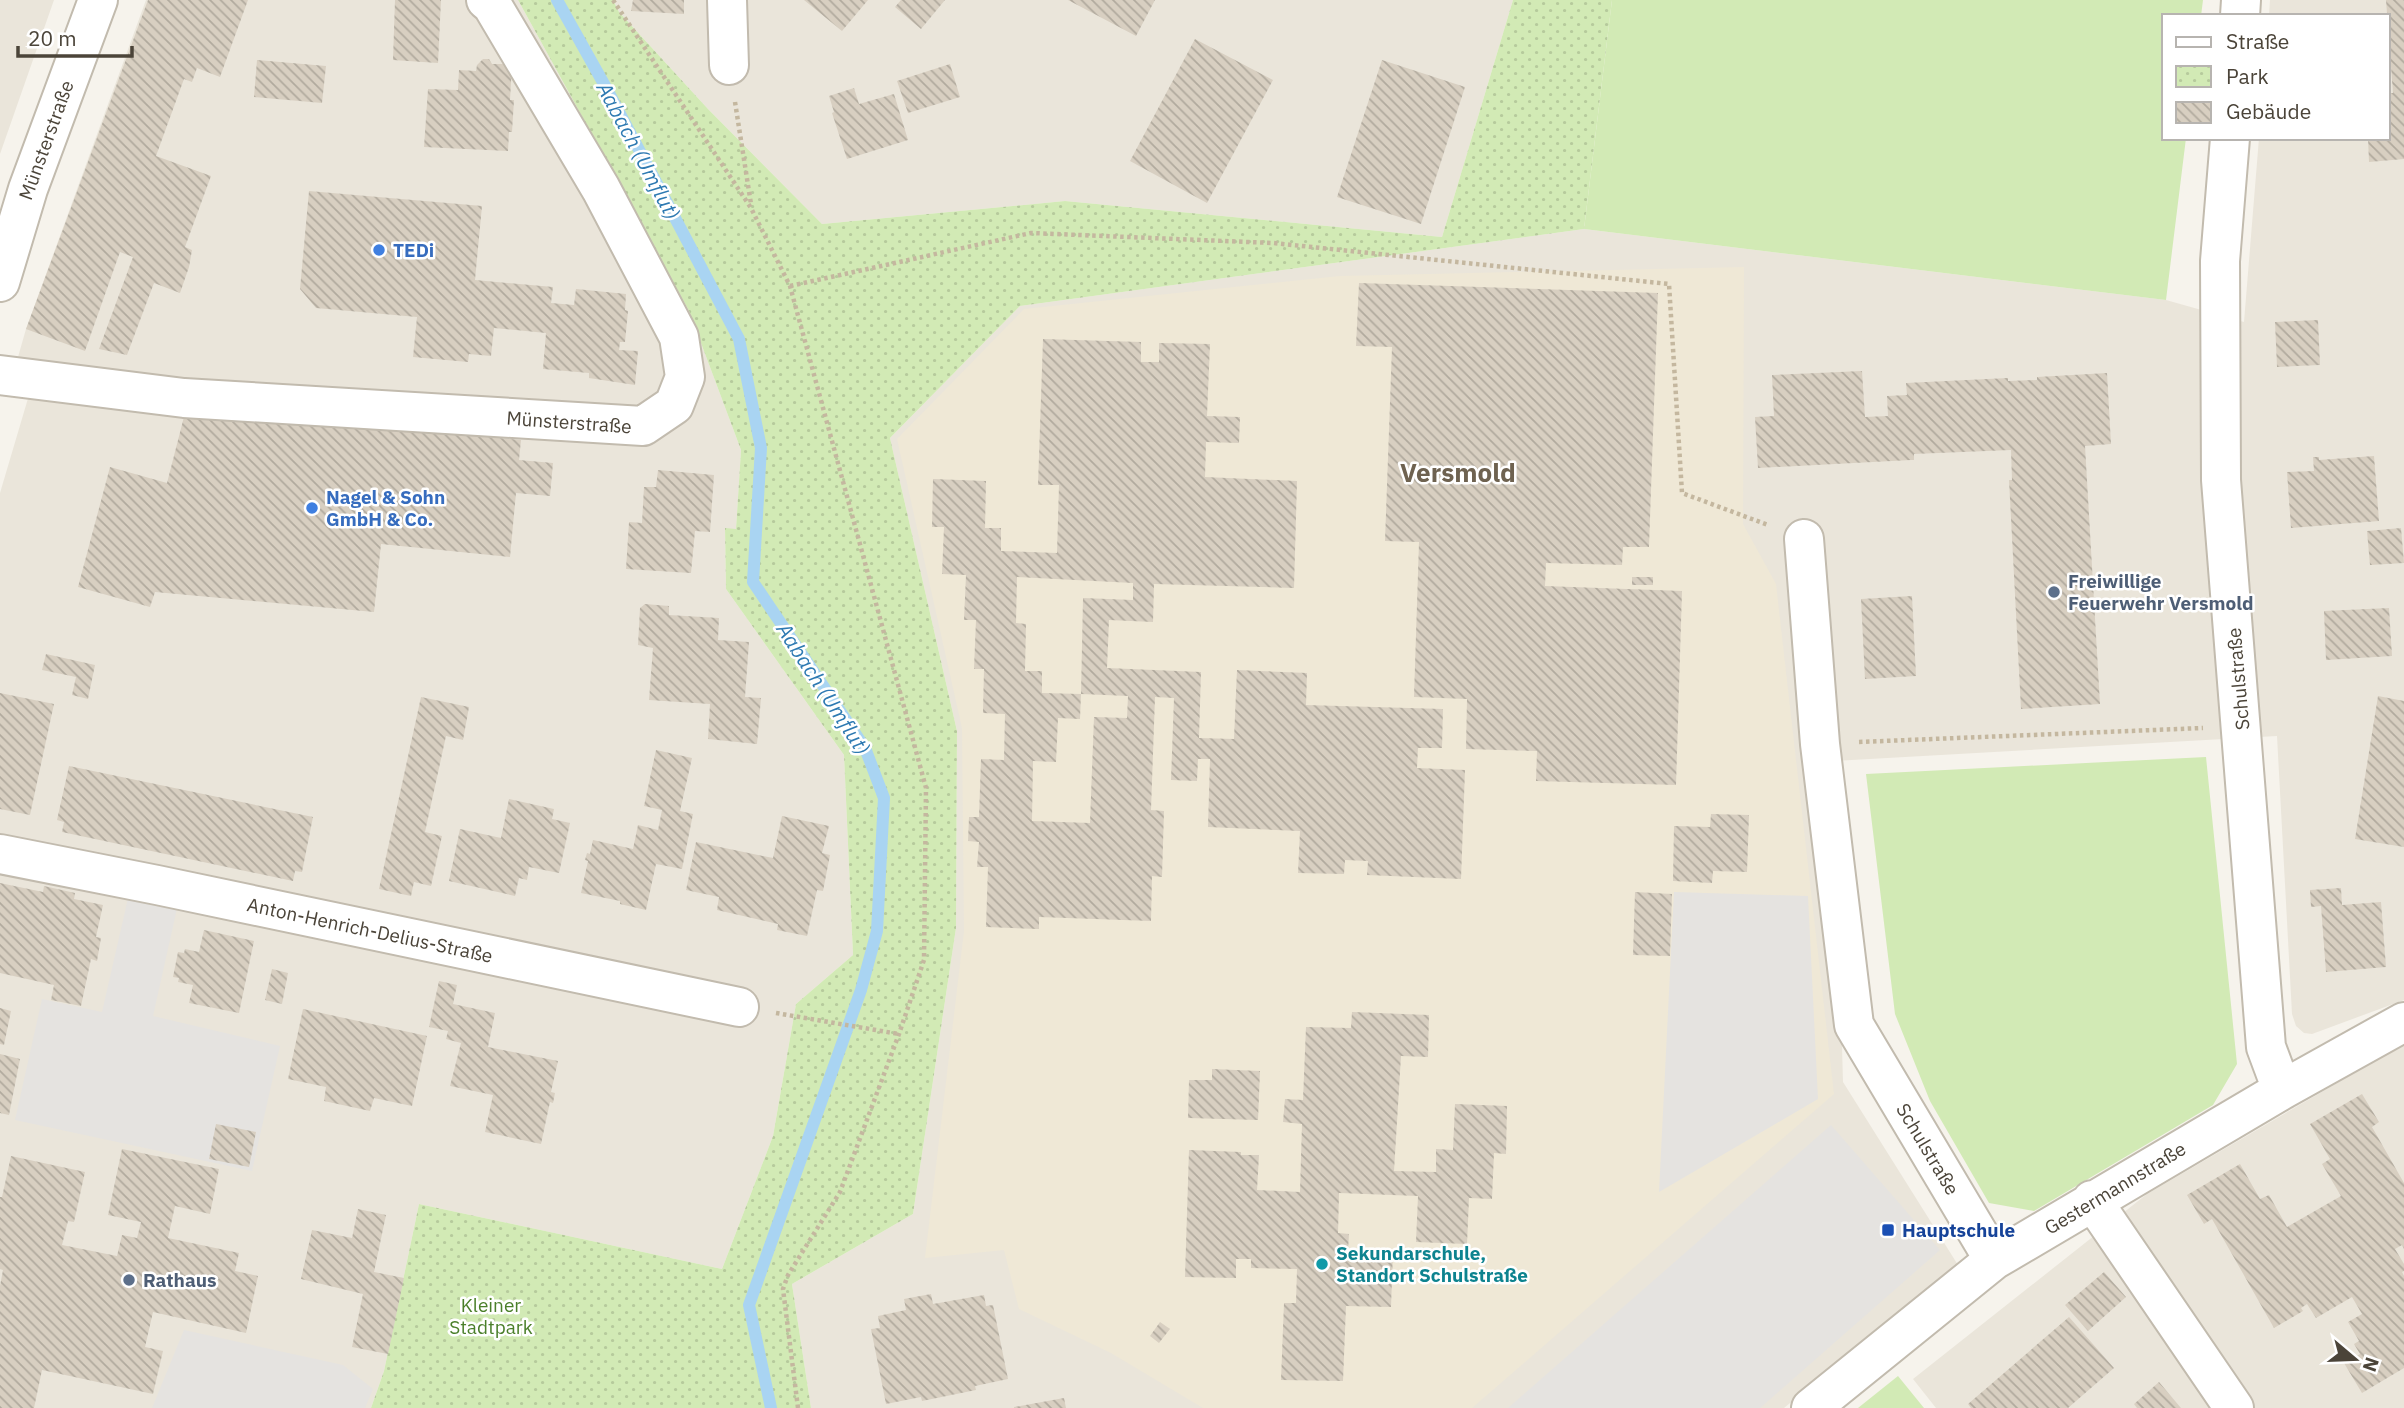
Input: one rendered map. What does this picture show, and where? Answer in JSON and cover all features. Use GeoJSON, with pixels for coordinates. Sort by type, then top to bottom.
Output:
{"type":"FeatureCollection","features":[{"type":"Feature","properties":{"kind":"street","name":"Münsterstraße"},"geometry":{"type":"LineString","coordinates":[[0,282],[28,189],[98,0]]}},
{"type":"Feature","properties":{"kind":"street","name":"Münsterstraße"},"geometry":{"type":"LineString","coordinates":[[0,375],[184,398],[643,426],[674,405],[685,377],[679,337],[601,189],[492,5],[486,0]]}},
{"type":"Feature","properties":{"kind":"street"},"geometry":{"type":"LineString","coordinates":[[727,0],[729,65]]}},
{"type":"Feature","properties":{"kind":"street","name":"Schulstraße"},"geometry":{"type":"LineString","coordinates":[[2230,140],[2220,261],[2221,480],[2266,1047],[2282,1090]]}},
{"type":"Feature","properties":{"kind":"street","name":"Schulstraße"},"geometry":{"type":"LineString","coordinates":[[1804,538],[1820,744],[1854,1025],[1994,1260]]}},
{"type":"Feature","properties":{"kind":"street","name":"Anton-Henrich-Delius-Straße"},"geometry":{"type":"LineString","coordinates":[[0,854],[739,1007]]}},
{"type":"Feature","properties":{"kind":"street","name":"Gestermannstraße"},"geometry":{"type":"LineString","coordinates":[[1811,1408],[1994,1260],[2092,1200],[2404,1022]]}},
{"type":"Feature","properties":{"kind":"street"},"geometry":{"type":"LineString","coordinates":[[2092,1200],[2234,1408]]}},
{"type":"Feature","properties":{"kind":"path"},"geometry":{"type":"LineString","coordinates":[[614,0],[751,208],[790,286],[926,788],[924,960],[840,1192],[788,1275],[783,1289],[798,1408]]}},
{"type":"Feature","properties":{"kind":"path"},"geometry":{"type":"LineString","coordinates":[[729,65],[751,208]]}},
{"type":"Feature","properties":{"kind":"path"},"geometry":{"type":"LineString","coordinates":[[790,286],[1031,233],[1273,243],[1669,284],[1682,493],[1804,538]]}},
{"type":"Feature","properties":{"kind":"path"},"geometry":{"type":"LineString","coordinates":[[1820,744],[2242,726]]}},
{"type":"Feature","properties":{"kind":"path"},"geometry":{"type":"LineString","coordinates":[[800,1017],[899,1034]]}},
{"type":"Feature","properties":{"kind":"shaded area"},"geometry":{"type":"Polygon","coordinates":[[[0,0],[54,0],[0,154],[0,0]]]}},
{"type":"Feature","properties":{"kind":"shaded area"},"geometry":{"type":"Polygon","coordinates":[[[146,0],[518,0],[689,311],[741,450],[736,529],[725,529],[726,589],[844,755],[853,955],[796,1004],[773,1136],[722,1269],[419,1204],[384,1371],[371,1408],[0,1408],[0,493],[29,395],[8,392],[26,329],[146,0]]]}},
{"type":"Feature","properties":{"kind":"shaded area"},"geometry":{"type":"Polygon","coordinates":[[[613,0],[1513,0],[1442,237],[1065,201],[822,224],[708,109],[619,12],[613,0]]]}},
{"type":"Feature","properties":{"kind":"shaded area"},"geometry":{"type":"Polygon","coordinates":[[[2270,0],[2404,0],[2404,1000],[2312,1034],[2304,1033],[2296,1026],[2292,1014],[2277,736],[1834,761],[1843,1082],[1958,1265],[1784,1408],[811,1408],[792,1284],[913,1214],[956,928],[957,731],[890,438],[1020,306],[1584,229],[2166,300],[2244,322],[2259,140],[2390,140],[2390,14],[2269,14],[2270,0]]]}},
{"type":"Feature","properties":{"kind":"shaded area"},"geometry":{"type":"Polygon","coordinates":[[[1744,267],[1743,524],[1776,584],[1834,1094],[1472,1408],[1203,1408],[1111,1353],[1019,1309],[1004,1250],[925,1258],[964,931],[962,728],[897,439],[1024,309],[1340,276],[1744,267]]]}},
{"type":"Feature","properties":{"kind":"shaded area"},"geometry":{"type":"Polygon","coordinates":[[[1674,892],[1808,896],[1818,1099],[1659,1192],[1674,892]]]}},
{"type":"Feature","properties":{"kind":"shaded area"},"geometry":{"type":"Polygon","coordinates":[[[129,894],[178,904],[153,1016],[280,1046],[252,1171],[15,1120],[42,999],[102,1012],[129,894]]]}},
{"type":"Feature","properties":{"kind":"shaded area"},"geometry":{"type":"Polygon","coordinates":[[[2404,1044],[2404,1408],[1936,1408],[1913,1379],[2147,1194],[2404,1044]]]}},
{"type":"Feature","properties":{"kind":"shaded area"},"geometry":{"type":"Polygon","coordinates":[[[1831,1125],[1940,1250],[1760,1408],[1508,1408],[1831,1125]]]}},
{"type":"Feature","properties":{"kind":"shaded area"},"geometry":{"type":"Polygon","coordinates":[[[184,1330],[343,1365],[373,1389],[365,1408],[152,1408],[184,1330]]]}},
{"type":"Feature","properties":{"kind":"green space","name":"Kleiner Stadtpark"},"geometry":{"type":"Polygon","coordinates":[[[518,0],[613,0],[619,12],[708,109],[822,224],[1065,201],[1442,237],[1513,0],[1612,0],[1584,229],[1020,306],[890,438],[957,731],[956,928],[913,1214],[792,1284],[811,1408],[371,1408],[384,1371],[419,1204],[722,1269],[773,1136],[796,1004],[853,955],[844,755],[726,589],[725,528],[736,529],[741,450],[689,311],[518,0]]]}},
{"type":"Feature","properties":{"kind":"green space"},"geometry":{"type":"Polygon","coordinates":[[[1612,0],[2203,0],[2201,14],[2162,14],[2162,140],[2186,140],[2166,300],[1584,229],[1612,0]]]}},
{"type":"Feature","properties":{"kind":"green space"},"geometry":{"type":"Polygon","coordinates":[[[2206,757],[2237,1064],[2213,1105],[2034,1211],[1989,1203],[1930,1101],[1895,1014],[1866,774],[2206,757]]]}},
{"type":"Feature","properties":{"kind":"green space"},"geometry":{"type":"Polygon","coordinates":[[[1898,1376],[1924,1408],[1858,1408],[1898,1376]]]}},
{"type":"Feature","properties":{"kind":"building"},"geometry":{"type":"Polygon","coordinates":[[[148,0],[248,0],[220,77],[197,68],[192,82],[184,79],[156,156],[211,176],[185,247],[192,250],[180,293],[154,283],[127,355],[99,349],[133,257],[120,252],[85,351],[26,329],[148,0]]]}},
{"type":"Feature","properties":{"kind":"building"},"geometry":{"type":"Polygon","coordinates":[[[395,0],[441,0],[438,63],[393,60],[395,0]]]}},
{"type":"Feature","properties":{"kind":"building"},"geometry":{"type":"Polygon","coordinates":[[[633,0],[684,0],[684,14],[631,11],[633,0]]]}},
{"type":"Feature","properties":{"kind":"building"},"geometry":{"type":"Polygon","coordinates":[[[804,0],[868,0],[842,31],[804,0]]]}},
{"type":"Feature","properties":{"kind":"building"},"geometry":{"type":"Polygon","coordinates":[[[901,0],[945,0],[921,29],[895,7],[901,0]]]}},
{"type":"Feature","properties":{"kind":"building"},"geometry":{"type":"Polygon","coordinates":[[[1068,0],[1155,0],[1136,36],[1068,0]]]}},
{"type":"Feature","properties":{"kind":"building"},"geometry":{"type":"Polygon","coordinates":[[[2386,0],[2404,0],[2404,159],[2369,162],[2368,140],[2390,140],[2390,93],[2393,93],[2390,14],[2387,14],[2386,0]]]}},
{"type":"Feature","properties":{"kind":"building"},"geometry":{"type":"Polygon","coordinates":[[[1195,39],[1273,80],[1207,203],[1130,161],[1195,39]]]}},
{"type":"Feature","properties":{"kind":"building"},"geometry":{"type":"Polygon","coordinates":[[[483,59],[489,59],[492,64],[512,64],[510,100],[514,100],[508,151],[424,147],[428,89],[458,90],[459,70],[476,71],[477,65],[483,59]]]}},
{"type":"Feature","properties":{"kind":"building"},"geometry":{"type":"Polygon","coordinates":[[[257,60],[326,66],[322,103],[254,97],[257,60]]]}},
{"type":"Feature","properties":{"kind":"building"},"geometry":{"type":"Polygon","coordinates":[[[1382,60],[1465,87],[1421,224],[1337,197],[1382,60]]]}},
{"type":"Feature","properties":{"kind":"building"},"geometry":{"type":"Polygon","coordinates":[[[950,64],[960,97],[908,113],[897,81],[950,64]]]}},
{"type":"Feature","properties":{"kind":"building"},"geometry":{"type":"Polygon","coordinates":[[[854,88],[859,104],[894,94],[908,140],[847,159],[829,96],[854,88]]]}},
{"type":"Feature","properties":{"kind":"building"},"geometry":{"type":"Polygon","coordinates":[[[309,191],[482,206],[475,280],[553,287],[551,303],[574,305],[576,289],[626,294],[625,310],[628,311],[625,342],[620,342],[619,350],[638,351],[635,385],[589,378],[589,373],[543,369],[546,333],[494,328],[491,356],[469,354],[468,362],[413,357],[417,317],[316,308],[300,289],[309,191]]]}},
{"type":"Feature","properties":{"kind":"building"},"geometry":{"type":"Polygon","coordinates":[[[1359,283],[1658,293],[1649,547],[1623,547],[1622,565],[1546,563],[1545,586],[1682,591],[1676,785],[1536,781],[1537,751],[1466,749],[1467,699],[1414,697],[1419,542],[1385,541],[1392,347],[1356,346],[1359,283]]]}},
{"type":"Feature","properties":{"kind":"building"},"geometry":{"type":"Polygon","coordinates":[[[2318,320],[2320,365],[2277,367],[2275,322],[2318,320]]]}},
{"type":"Feature","properties":{"kind":"building"},"geometry":{"type":"Polygon","coordinates":[[[1043,339],[1141,342],[1141,362],[1159,362],[1159,343],[1210,344],[1207,416],[1240,417],[1239,443],[1206,442],[1205,477],[1297,481],[1294,588],[1154,584],[1153,622],[1109,620],[1107,668],[1201,672],[1199,738],[1234,739],[1237,670],[1307,673],[1306,705],[1443,709],[1442,748],[1418,748],[1417,768],[1465,770],[1461,879],[1367,875],[1368,861],[1345,860],[1344,874],[1298,873],[1300,831],[1208,827],[1210,759],[1198,759],[1197,781],[1171,780],[1174,698],[1155,697],[1151,810],[1164,811],[1162,877],[1152,876],[1151,921],[1039,917],[1039,929],[986,927],[988,867],[977,867],[979,842],[968,841],[969,817],[979,817],[981,759],[1004,760],[1005,714],[983,713],[984,669],[974,669],[976,620],[964,620],[966,575],[942,574],[944,527],[932,527],[933,479],[986,481],[985,528],[1001,528],[1001,551],[1057,553],[1059,485],[1038,485],[1043,339]],[[1017,577],[1016,623],[1026,624],[1025,671],[1042,671],[1042,693],[1081,694],[1083,598],[1133,600],[1133,583],[1017,577]],[[1081,694],[1080,719],[1058,718],[1056,762],[1033,761],[1032,821],[1090,823],[1094,717],[1127,718],[1128,696],[1081,694]]]}},
{"type":"Feature","properties":{"kind":"building","name":"Freiwillige Feuerwehr Versmold"},"geometry":{"type":"Polygon","coordinates":[[[1862,371],[1865,417],[1888,416],[1887,396],[1907,395],[1906,383],[2008,378],[2008,381],[2037,380],[2037,377],[2107,373],[2111,444],[2085,446],[2100,704],[2021,709],[2009,480],[2012,480],[2011,450],[1914,454],[1914,460],[1758,468],[1755,417],[1774,416],[1772,375],[1862,371]]]}},
{"type":"Feature","properties":{"kind":"building","name":"Nagel & Sohn GmbH & Co."},"geometry":{"type":"Polygon","coordinates":[[[186,409],[521,440],[519,460],[553,463],[550,496],[516,493],[510,557],[381,544],[374,612],[155,592],[150,607],[78,587],[110,467],[167,483],[186,409]]]}},
{"type":"Feature","properties":{"kind":"building"},"geometry":{"type":"Polygon","coordinates":[[[2374,456],[2379,521],[2291,528],[2287,472],[2314,471],[2313,457],[2319,457],[2319,460],[2374,456]]]}},
{"type":"Feature","properties":{"kind":"building"},"geometry":{"type":"Polygon","coordinates":[[[658,470],[714,475],[710,532],[695,531],[691,573],[626,569],[629,522],[642,523],[644,487],[656,487],[658,470]]]}},
{"type":"Feature","properties":{"kind":"building"},"geometry":{"type":"Polygon","coordinates":[[[2401,528],[2404,563],[2370,565],[2367,531],[2401,528]]]}},
{"type":"Feature","properties":{"kind":"building"},"geometry":{"type":"Polygon","coordinates":[[[1632,577],[1653,577],[1653,585],[1632,585],[1632,577]]]}},
{"type":"Feature","properties":{"kind":"building"},"geometry":{"type":"Polygon","coordinates":[[[1912,596],[1916,676],[1865,679],[1861,599],[1912,596]]]}},
{"type":"Feature","properties":{"kind":"building"},"geometry":{"type":"Polygon","coordinates":[[[645,604],[669,606],[669,615],[719,618],[718,640],[749,642],[745,697],[761,698],[757,744],[708,739],[710,704],[649,700],[653,648],[638,645],[640,608],[645,604]]]}},
{"type":"Feature","properties":{"kind":"building"},"geometry":{"type":"Polygon","coordinates":[[[2389,608],[2392,656],[2326,660],[2324,611],[2389,608]]]}},
{"type":"Feature","properties":{"kind":"building"},"geometry":{"type":"Polygon","coordinates":[[[46,654],[95,665],[88,699],[72,695],[76,677],[42,670],[46,654]]]}},
{"type":"Feature","properties":{"kind":"building"},"geometry":{"type":"Polygon","coordinates":[[[0,693],[54,704],[30,815],[0,809],[0,693]]]}},
{"type":"Feature","properties":{"kind":"building"},"geometry":{"type":"Polygon","coordinates":[[[2378,696],[2404,701],[2404,847],[2355,839],[2378,696]]]}},
{"type":"Feature","properties":{"kind":"building"},"geometry":{"type":"Polygon","coordinates":[[[421,697],[469,707],[463,740],[446,736],[425,832],[442,836],[431,886],[414,882],[411,896],[379,889],[421,697]]]}},
{"type":"Feature","properties":{"kind":"building"},"geometry":{"type":"Polygon","coordinates":[[[656,750],[692,758],[680,811],[693,814],[682,869],[656,864],[646,910],[620,904],[620,901],[581,893],[588,861],[585,860],[587,853],[590,854],[593,840],[633,849],[638,825],[658,830],[662,810],[644,806],[656,750]]]}},
{"type":"Feature","properties":{"kind":"building"},"geometry":{"type":"Polygon","coordinates":[[[69,766],[313,817],[302,872],[295,871],[293,881],[62,832],[64,822],[57,820],[69,766]]]}},
{"type":"Feature","properties":{"kind":"building"},"geometry":{"type":"Polygon","coordinates":[[[509,799],[554,809],[552,819],[570,823],[559,873],[529,867],[527,880],[519,878],[515,896],[449,881],[460,829],[501,838],[509,799]]]}},
{"type":"Feature","properties":{"kind":"building"},"geometry":{"type":"Polygon","coordinates":[[[1711,814],[1749,815],[1747,872],[1713,871],[1712,883],[1673,881],[1674,826],[1710,827],[1711,814]]]}},
{"type":"Feature","properties":{"kind":"building"},"geometry":{"type":"Polygon","coordinates":[[[782,816],[829,826],[822,853],[830,855],[823,891],[817,890],[807,936],[777,930],[778,924],[717,910],[719,897],[686,890],[696,842],[773,858],[782,816]]]}},
{"type":"Feature","properties":{"kind":"building"},"geometry":{"type":"Polygon","coordinates":[[[0,883],[43,892],[44,886],[75,893],[74,899],[103,905],[96,937],[101,938],[97,961],[91,959],[81,1006],[51,1000],[54,985],[0,973],[0,883]]]}},
{"type":"Feature","properties":{"kind":"building"},"geometry":{"type":"Polygon","coordinates":[[[2341,888],[2342,905],[2381,902],[2386,967],[2326,972],[2321,906],[2311,907],[2310,890],[2341,888]]]}},
{"type":"Feature","properties":{"kind":"building"},"geometry":{"type":"Polygon","coordinates":[[[1635,892],[1672,894],[1670,956],[1633,955],[1635,892]]]}},
{"type":"Feature","properties":{"kind":"building"},"geometry":{"type":"Polygon","coordinates":[[[204,930],[254,941],[239,1013],[189,1003],[193,985],[178,982],[179,978],[173,977],[178,952],[184,953],[185,949],[199,952],[204,930]]]}},
{"type":"Feature","properties":{"kind":"building"},"geometry":{"type":"Polygon","coordinates":[[[272,969],[288,973],[282,1004],[265,1000],[272,969]]]}},
{"type":"Feature","properties":{"kind":"building"},"geometry":{"type":"Polygon","coordinates":[[[439,981],[457,985],[453,1004],[495,1013],[488,1047],[558,1061],[551,1092],[555,1093],[553,1103],[550,1102],[541,1144],[485,1132],[493,1095],[450,1086],[461,1043],[446,1039],[448,1031],[429,1027],[439,981]]]}},
{"type":"Feature","properties":{"kind":"building"},"geometry":{"type":"Polygon","coordinates":[[[0,1008],[11,1011],[4,1045],[0,1044],[0,1008]]]}},
{"type":"Feature","properties":{"kind":"building"},"geometry":{"type":"Polygon","coordinates":[[[303,1009],[427,1036],[412,1106],[374,1098],[370,1111],[324,1101],[326,1087],[288,1079],[303,1009]]]}},
{"type":"Feature","properties":{"kind":"building"},"geometry":{"type":"Polygon","coordinates":[[[1352,1012],[1429,1015],[1428,1057],[1401,1056],[1394,1171],[1436,1172],[1436,1149],[1453,1150],[1455,1104],[1507,1106],[1506,1154],[1494,1153],[1492,1199],[1469,1198],[1467,1244],[1416,1242],[1418,1196],[1339,1193],[1338,1233],[1349,1234],[1348,1251],[1393,1252],[1391,1307],[1346,1306],[1343,1381],[1281,1380],[1284,1303],[1296,1303],[1297,1269],[1251,1268],[1251,1259],[1236,1259],[1236,1278],[1185,1277],[1189,1150],[1259,1155],[1257,1190],[1300,1192],[1302,1124],[1283,1122],[1285,1099],[1303,1100],[1306,1027],[1351,1028],[1352,1012]]]}},
{"type":"Feature","properties":{"kind":"building"},"geometry":{"type":"Polygon","coordinates":[[[0,1054],[20,1059],[9,1115],[0,1113],[0,1054]]]}},
{"type":"Feature","properties":{"kind":"building"},"geometry":{"type":"Polygon","coordinates":[[[1212,1069],[1260,1071],[1258,1120],[1188,1118],[1189,1080],[1212,1080],[1212,1069]]]}},
{"type":"Feature","properties":{"kind":"building"},"geometry":{"type":"Polygon","coordinates":[[[2362,1094],[2379,1122],[2372,1127],[2404,1183],[2404,1249],[2402,1245],[2395,1249],[2404,1264],[2404,1368],[2362,1393],[2344,1363],[2360,1354],[2354,1344],[2359,1341],[2348,1322],[2362,1314],[2352,1297],[2316,1318],[2307,1304],[2301,1308],[2303,1311],[2274,1328],[2212,1219],[2204,1224],[2187,1195],[2240,1164],[2260,1199],[2269,1195],[2287,1227],[2341,1196],[2322,1164],[2330,1159],[2310,1124],[2362,1094]]]}},
{"type":"Feature","properties":{"kind":"building"},"geometry":{"type":"Polygon","coordinates":[[[216,1124],[256,1132],[249,1167],[209,1159],[216,1124]]]}},
{"type":"Feature","properties":{"kind":"building","name":"Rathaus"},"geometry":{"type":"Polygon","coordinates":[[[122,1149],[219,1169],[210,1214],[175,1206],[168,1238],[239,1253],[235,1271],[258,1276],[246,1333],[153,1312],[145,1347],[163,1351],[153,1394],[42,1370],[34,1408],[0,1408],[0,1286],[3,1270],[0,1269],[0,1197],[11,1156],[85,1172],[74,1222],[68,1221],[62,1245],[117,1256],[122,1235],[137,1238],[141,1222],[108,1215],[122,1149]]]}},
{"type":"Feature","properties":{"kind":"building"},"geometry":{"type":"Polygon","coordinates":[[[358,1209],[386,1215],[374,1272],[404,1278],[388,1354],[352,1347],[363,1294],[301,1279],[312,1230],[352,1238],[358,1209]]]}},
{"type":"Feature","properties":{"kind":"building"},"geometry":{"type":"Polygon","coordinates":[[[2104,1272],[2126,1297],[2088,1331],[2065,1305],[2104,1272]]]}},
{"type":"Feature","properties":{"kind":"building"},"geometry":{"type":"Polygon","coordinates":[[[931,1294],[933,1304],[984,1295],[986,1306],[993,1305],[1008,1379],[975,1386],[976,1390],[922,1401],[921,1397],[886,1404],[871,1329],[880,1328],[878,1316],[906,1310],[904,1299],[931,1294]]]}},
{"type":"Feature","properties":{"kind":"building"},"geometry":{"type":"Polygon","coordinates":[[[2069,1317],[2114,1368],[2068,1408],[1971,1408],[1968,1404],[2069,1317]]]}},
{"type":"Feature","properties":{"kind":"building"},"geometry":{"type":"Polygon","coordinates":[[[1160,1322],[1170,1329],[1159,1343],[1150,1336],[1160,1322]]]}},
{"type":"Feature","properties":{"kind":"building"},"geometry":{"type":"Polygon","coordinates":[[[2159,1382],[2181,1408],[2137,1408],[2134,1404],[2159,1382]]]}},
{"type":"Feature","properties":{"kind":"building"},"geometry":{"type":"Polygon","coordinates":[[[1064,1398],[1066,1408],[1014,1408],[1014,1407],[1064,1398]]]}},
{"type":"Feature","properties":{"kind":"waterway","name":"Aabach (Umflut)"},"geometry":{"type":"LineString","coordinates":[[557,0],[739,339],[761,448],[753,582],[865,748],[884,798],[877,931],[861,990],[749,1305],[771,1408]]}},
{"type":"Feature","properties":{"kind":"place","name":"TEDi"},"geometry":{"type":"Point","coordinates":[379,250]}},
{"type":"Feature","properties":{"kind":"place","name":"Nagel & Sohn GmbH & Co."},"geometry":{"type":"Point","coordinates":[312,508]}},
{"type":"Feature","properties":{"kind":"place","name":"Freiwillige Feuerwehr Versmold"},"geometry":{"type":"Point","coordinates":[2054,592]}},
{"type":"Feature","properties":{"kind":"place","name":"Hauptschule"},"geometry":{"type":"Point","coordinates":[1888,1230]}},
{"type":"Feature","properties":{"kind":"place","name":"Sekundarschule, Standort Schulstraße"},"geometry":{"type":"Point","coordinates":[1322,1264]}},
{"type":"Feature","properties":{"kind":"place","name":"Rathaus"},"geometry":{"type":"Point","coordinates":[129,1280]}},
{"type":"Feature","properties":{"kind":"district","name":"Versmold"},"geometry":{"type":"Point","coordinates":[1458,473]}}]}
